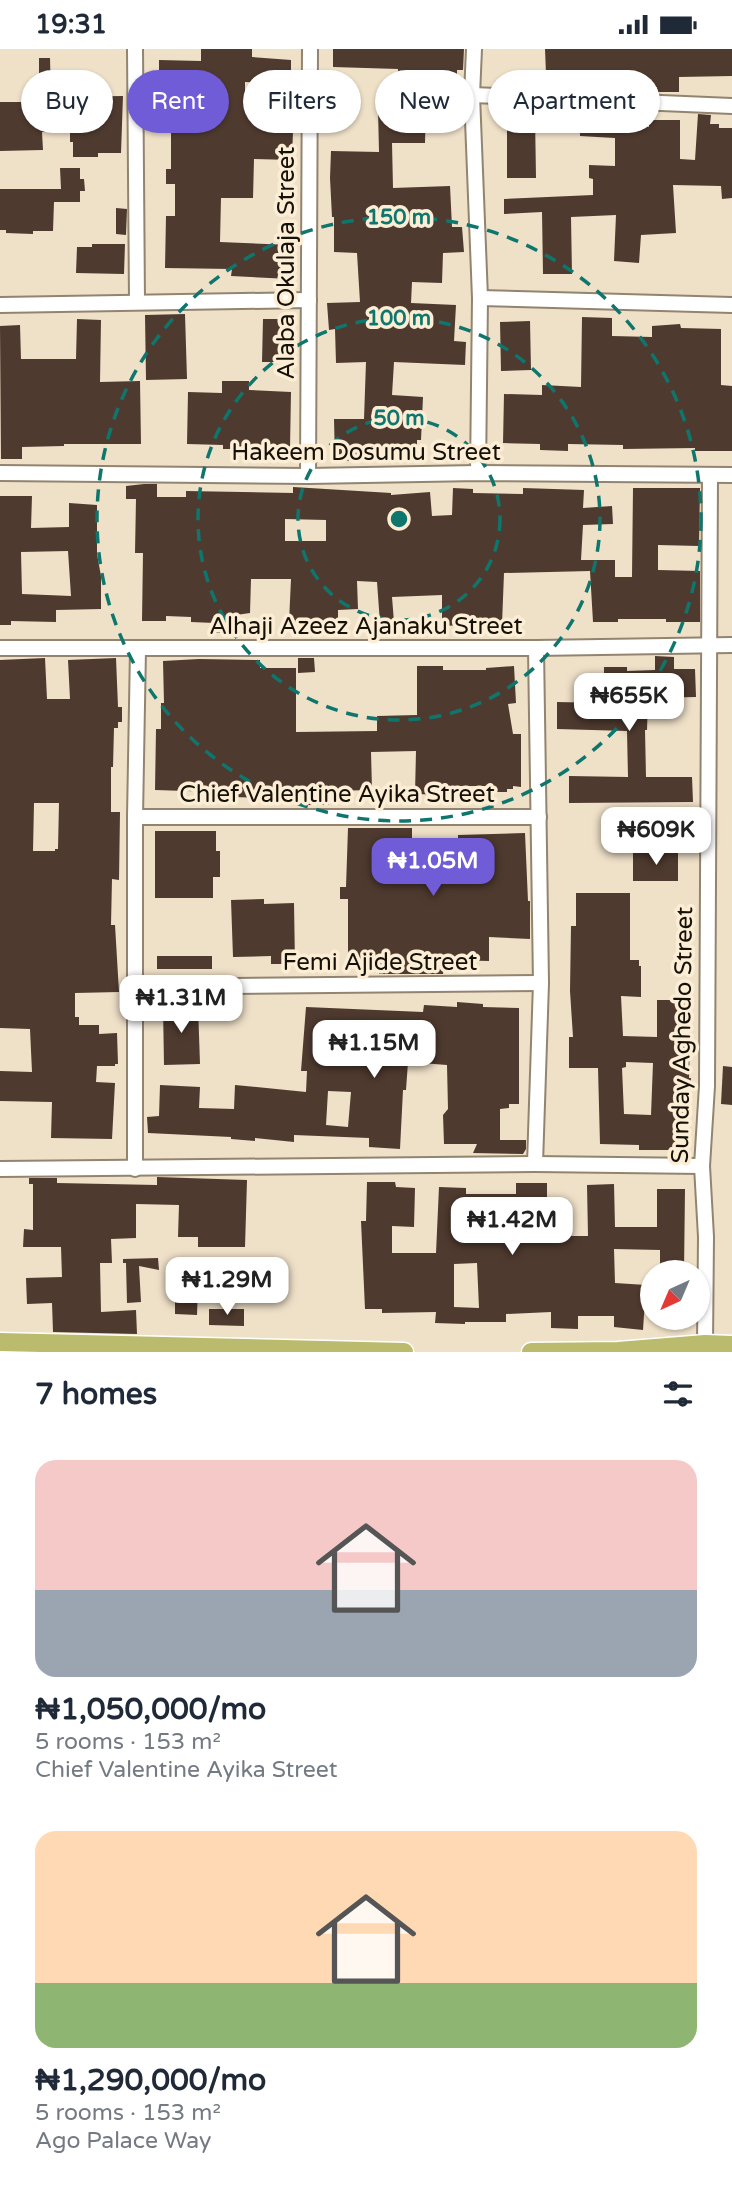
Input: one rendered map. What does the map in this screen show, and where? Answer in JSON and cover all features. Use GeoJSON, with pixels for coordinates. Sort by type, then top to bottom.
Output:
{"type":"FeatureCollection","features":[{"type":"Feature","properties":{"kind":"main road"},"geometry":{"type":"LineString","coordinates":[[0,1342],[404,1352]]}},
{"type":"Feature","properties":{"kind":"main road"},"geometry":{"type":"LineString","coordinates":[[531,1352],[732,1345]]}},
{"type":"Feature","properties":{"kind":"street"},"geometry":{"type":"LineString","coordinates":[[135,49],[137,301]]}},
{"type":"Feature","properties":{"kind":"street","name":"Alaba Okulaja Street"},"geometry":{"type":"LineString","coordinates":[[308,477],[310,49]]}},
{"type":"Feature","properties":{"kind":"street"},"geometry":{"type":"LineString","coordinates":[[473,70],[474,49]]}},
{"type":"Feature","properties":{"kind":"street"},"geometry":{"type":"LineString","coordinates":[[474,95],[732,106]]}},
{"type":"Feature","properties":{"kind":"street"},"geometry":{"type":"LineString","coordinates":[[473,133],[480,298],[478,473]]}},
{"type":"Feature","properties":{"kind":"street"},"geometry":{"type":"LineString","coordinates":[[480,298],[732,305]]}},
{"type":"Feature","properties":{"kind":"street"},"geometry":{"type":"LineString","coordinates":[[0,305],[309,300]]}},
{"type":"Feature","properties":{"kind":"street","name":"Hakeem Dosumu Street"},"geometry":{"type":"LineString","coordinates":[[0,473],[308,477],[478,473],[732,475]]}},
{"type":"Feature","properties":{"kind":"street","name":"Sunday Aghedo Street"},"geometry":{"type":"LineString","coordinates":[[705,1344],[706,1237],[702,1166],[707,1086],[710,475]]}},
{"type":"Feature","properties":{"kind":"street","name":"Alhaji Azeez Ajanaku Street"},"geometry":{"type":"LineString","coordinates":[[0,648],[536,648],[732,645]]}},
{"type":"Feature","properties":{"kind":"street"},"geometry":{"type":"LineString","coordinates":[[535,1164],[541,983],[536,648]]}},
{"type":"Feature","properties":{"kind":"street"},"geometry":{"type":"LineString","coordinates":[[135,1169],[138,649]]}},
{"type":"Feature","properties":{"kind":"street","name":"Chief Valentine Ayika Street"},"geometry":{"type":"LineString","coordinates":[[135,817],[538,817]]}},
{"type":"Feature","properties":{"kind":"street","name":"Femi Ajide Street"},"geometry":{"type":"LineString","coordinates":[[134,987],[541,983]]}},
{"type":"Feature","properties":{"kind":"street"},"geometry":{"type":"LineString","coordinates":[[0,1169],[535,1164],[702,1166]]}},
{"type":"Feature","properties":{"kind":"building"},"geometry":{"type":"Polygon","coordinates":[[[201,49],[252,49],[252,57],[291,60],[291,70],[243,70],[243,133],[293,133],[292,160],[254,159],[253,198],[221,198],[220,242],[291,245],[290,279],[231,276],[232,269],[165,268],[166,216],[175,216],[175,184],[166,184],[166,169],[171,169],[171,133],[229,133],[229,70],[159,70],[159,60],[201,61],[201,49]]]}},
{"type":"Feature","properties":{"kind":"building"},"geometry":{"type":"Polygon","coordinates":[[[333,49],[464,49],[463,70],[333,67],[333,49]]]}},
{"type":"Feature","properties":{"kind":"building"},"geometry":{"type":"Polygon","coordinates":[[[545,49],[732,49],[732,76],[679,77],[679,92],[660,92],[660,70],[546,70],[545,49]]]}},
{"type":"Feature","properties":{"kind":"building"},"geometry":{"type":"Polygon","coordinates":[[[39,58],[50,58],[50,70],[39,70],[39,58]]]}},
{"type":"Feature","properties":{"kind":"building"},"geometry":{"type":"Polygon","coordinates":[[[113,96],[123,96],[121,153],[73,157],[73,142],[70,142],[70,133],[113,133],[113,96]]]}},
{"type":"Feature","properties":{"kind":"building"},"geometry":{"type":"Polygon","coordinates":[[[0,102],[21,102],[21,133],[42,133],[43,150],[0,151],[0,102]]]}},
{"type":"Feature","properties":{"kind":"building"},"geometry":{"type":"Polygon","coordinates":[[[698,114],[711,115],[710,124],[719,124],[719,128],[732,128],[732,198],[722,199],[721,186],[673,185],[676,233],[641,235],[639,263],[614,261],[616,215],[571,217],[572,274],[543,274],[542,212],[504,214],[504,199],[593,195],[593,179],[589,178],[589,165],[615,166],[615,138],[580,136],[580,133],[660,133],[660,120],[680,120],[680,159],[695,160],[698,114]]]}},
{"type":"Feature","properties":{"kind":"building"},"geometry":{"type":"Polygon","coordinates":[[[379,133],[425,133],[425,143],[392,143],[393,188],[450,186],[452,227],[462,227],[464,252],[443,253],[442,283],[412,282],[411,303],[456,305],[454,341],[466,342],[465,365],[394,362],[392,395],[423,397],[417,461],[400,461],[400,447],[371,447],[371,460],[335,461],[334,419],[364,419],[366,362],[336,363],[335,329],[329,330],[327,303],[360,302],[357,253],[334,252],[331,151],[379,152],[379,133]]]}},
{"type":"Feature","properties":{"kind":"building"},"geometry":{"type":"Polygon","coordinates":[[[507,133],[535,133],[536,178],[507,178],[507,133]]]}},
{"type":"Feature","properties":{"kind":"building"},"geometry":{"type":"Polygon","coordinates":[[[60,168],[80,168],[80,179],[84,179],[85,191],[80,191],[80,202],[54,202],[53,231],[33,231],[33,234],[6,233],[6,230],[0,230],[0,189],[61,189],[60,168]]]}},
{"type":"Feature","properties":{"kind":"building"},"geometry":{"type":"Polygon","coordinates":[[[116,208],[127,209],[126,235],[116,234],[116,208]]]}},
{"type":"Feature","properties":{"kind":"building"},"geometry":{"type":"Polygon","coordinates":[[[92,244],[125,244],[124,274],[76,273],[77,247],[92,247],[92,244]]]}},
{"type":"Feature","properties":{"kind":"building"},"geometry":{"type":"Polygon","coordinates":[[[185,314],[187,379],[146,380],[145,315],[185,314]]]}},
{"type":"Feature","properties":{"kind":"building"},"geometry":{"type":"Polygon","coordinates":[[[582,317],[612,318],[612,336],[652,337],[652,326],[680,324],[681,328],[721,329],[721,385],[732,386],[732,451],[695,451],[695,448],[623,449],[623,445],[568,444],[568,451],[540,450],[540,444],[503,443],[504,394],[542,395],[542,385],[581,387],[582,317]]]}},
{"type":"Feature","properties":{"kind":"building"},"geometry":{"type":"Polygon","coordinates":[[[77,319],[101,320],[100,382],[140,381],[141,444],[22,447],[22,459],[1,459],[0,326],[20,325],[21,359],[76,359],[77,319]]]}},
{"type":"Feature","properties":{"kind":"building"},"geometry":{"type":"Polygon","coordinates":[[[263,319],[286,319],[285,362],[262,362],[263,319]]]}},
{"type":"Feature","properties":{"kind":"building"},"geometry":{"type":"Polygon","coordinates":[[[530,321],[531,370],[501,371],[500,322],[530,321]]]}},
{"type":"Feature","properties":{"kind":"building"},"geometry":{"type":"Polygon","coordinates":[[[222,381],[249,381],[249,390],[291,392],[290,448],[223,449],[223,445],[187,444],[188,392],[222,393],[222,381]]]}},
{"type":"Feature","properties":{"kind":"building"},"geometry":{"type":"Polygon","coordinates":[[[157,484],[157,497],[186,497],[186,491],[293,493],[293,487],[391,495],[430,492],[432,516],[452,515],[453,488],[473,489],[473,493],[523,494],[523,488],[584,490],[583,508],[612,506],[613,524],[583,525],[581,560],[615,560],[615,577],[632,577],[633,488],[700,488],[699,546],[658,545],[658,570],[700,571],[700,622],[618,619],[618,622],[593,622],[590,571],[504,573],[502,624],[464,622],[464,625],[442,626],[442,595],[392,597],[394,622],[380,623],[377,582],[357,581],[358,609],[338,610],[338,622],[289,622],[291,579],[251,579],[250,613],[236,615],[236,633],[215,633],[215,623],[191,622],[191,617],[166,616],[166,621],[142,621],[143,553],[135,553],[136,499],[126,499],[126,486],[157,484]],[[285,519],[285,541],[326,541],[326,520],[285,519]]]}},
{"type":"Feature","properties":{"kind":"building"},"geometry":{"type":"Polygon","coordinates":[[[0,496],[32,496],[31,528],[69,527],[69,503],[97,505],[101,609],[56,610],[56,622],[11,621],[11,625],[0,625],[0,496]],[[68,551],[21,552],[22,594],[71,596],[68,551]]]}},
{"type":"Feature","properties":{"kind":"building"},"geometry":{"type":"Polygon","coordinates":[[[655,656],[674,657],[674,669],[695,669],[696,697],[648,698],[645,730],[646,777],[692,777],[693,802],[569,803],[569,776],[628,777],[627,731],[557,729],[557,702],[604,703],[604,667],[627,667],[627,671],[655,670],[655,656]]]}},
{"type":"Feature","properties":{"kind":"building"},"geometry":{"type":"Polygon","coordinates":[[[45,658],[47,699],[70,699],[68,660],[116,658],[118,707],[122,707],[122,722],[118,722],[118,728],[114,728],[111,767],[111,812],[120,812],[119,880],[112,879],[111,925],[115,925],[119,992],[75,993],[75,1017],[79,1017],[79,1025],[99,1025],[99,1034],[117,1033],[118,1064],[97,1066],[96,1082],[115,1083],[112,1139],[51,1138],[52,1102],[0,1101],[0,1071],[32,1072],[30,1029],[0,1028],[0,660],[45,658]],[[34,803],[33,851],[58,849],[59,803],[34,803]]]}},
{"type":"Feature","properties":{"kind":"building"},"geometry":{"type":"Polygon","coordinates":[[[298,658],[314,658],[315,672],[298,673],[298,658]]]}},
{"type":"Feature","properties":{"kind":"building"},"geometry":{"type":"Polygon","coordinates":[[[260,660],[260,668],[296,668],[296,732],[377,731],[377,716],[417,715],[417,666],[443,666],[443,670],[486,670],[514,666],[516,703],[508,704],[513,734],[521,734],[521,787],[513,786],[513,789],[507,789],[507,792],[491,792],[491,786],[448,786],[447,795],[415,794],[416,751],[371,752],[372,790],[331,791],[329,805],[303,805],[303,800],[234,797],[234,801],[219,802],[218,792],[155,790],[156,729],[161,729],[161,703],[164,703],[163,661],[260,660]]]}},
{"type":"Feature","properties":{"kind":"building"},"geometry":{"type":"Polygon","coordinates":[[[348,828],[412,828],[412,838],[458,840],[458,835],[525,833],[530,939],[489,937],[489,961],[444,960],[443,974],[379,974],[379,962],[348,962],[348,899],[340,899],[340,887],[346,887],[348,828]]]}},
{"type":"Feature","properties":{"kind":"building"},"geometry":{"type":"Polygon","coordinates":[[[155,831],[216,831],[216,851],[220,851],[220,877],[213,877],[213,898],[155,898],[155,831]]]}},
{"type":"Feature","properties":{"kind":"building"},"geometry":{"type":"Polygon","coordinates":[[[633,853],[678,853],[678,881],[633,881],[633,853]]]}},
{"type":"Feature","properties":{"kind":"building"},"geometry":{"type":"Polygon","coordinates":[[[576,893],[630,893],[630,960],[639,960],[641,966],[641,997],[621,996],[623,1036],[657,1037],[657,1000],[691,1000],[691,1078],[689,1111],[686,1111],[686,1150],[639,1150],[639,1145],[600,1144],[598,1068],[569,1068],[569,1037],[573,1037],[570,991],[571,926],[576,926],[576,893]],[[626,1062],[626,1067],[622,1068],[624,1114],[651,1115],[653,1063],[626,1062]]]}},
{"type":"Feature","properties":{"kind":"building"},"geometry":{"type":"Polygon","coordinates":[[[264,899],[264,904],[294,903],[295,964],[271,964],[271,956],[233,957],[231,900],[264,899]]]}},
{"type":"Feature","properties":{"kind":"building"},"geometry":{"type":"Polygon","coordinates":[[[157,956],[212,956],[212,969],[157,969],[157,956]]]}},
{"type":"Feature","properties":{"kind":"building"},"geometry":{"type":"Polygon","coordinates":[[[457,1002],[483,1004],[483,1007],[519,1008],[519,1104],[509,1104],[509,1108],[500,1109],[500,1140],[526,1140],[523,1154],[473,1153],[477,1144],[444,1144],[443,1115],[448,1109],[447,1065],[408,1062],[406,1090],[403,1090],[400,1149],[369,1147],[369,1138],[294,1135],[294,1142],[148,1133],[147,1117],[159,1116],[160,1085],[200,1087],[199,1108],[234,1109],[235,1085],[306,1092],[307,1071],[301,1071],[306,1007],[423,1012],[424,1005],[457,1007],[457,1002]],[[328,1091],[326,1125],[348,1127],[351,1092],[328,1091]]]}},
{"type":"Feature","properties":{"kind":"building"},"geometry":{"type":"Polygon","coordinates":[[[163,1006],[198,1006],[200,1064],[164,1065],[163,1006]]]}},
{"type":"Feature","properties":{"kind":"building"},"geometry":{"type":"Polygon","coordinates":[[[723,1066],[732,1067],[732,1105],[721,1104],[723,1066]]]}},
{"type":"Feature","properties":{"kind":"building"},"geometry":{"type":"Polygon","coordinates":[[[157,1177],[247,1180],[245,1247],[198,1247],[198,1237],[178,1237],[179,1205],[136,1204],[136,1238],[111,1239],[112,1263],[100,1263],[101,1312],[136,1310],[137,1334],[53,1332],[52,1303],[27,1304],[26,1278],[62,1277],[61,1247],[23,1247],[24,1229],[33,1230],[33,1184],[29,1184],[29,1178],[57,1178],[57,1183],[157,1185],[157,1177]]]}},
{"type":"Feature","properties":{"kind":"building"},"geometry":{"type":"Polygon","coordinates":[[[367,1182],[395,1182],[396,1187],[415,1188],[414,1227],[392,1226],[392,1253],[436,1253],[439,1187],[466,1188],[466,1194],[516,1194],[516,1183],[547,1183],[547,1236],[588,1236],[587,1185],[614,1184],[615,1227],[657,1227],[657,1189],[685,1189],[684,1260],[660,1260],[660,1250],[614,1249],[615,1283],[640,1285],[640,1330],[614,1327],[614,1316],[578,1316],[578,1329],[551,1328],[551,1312],[506,1314],[506,1322],[465,1324],[435,1323],[436,1312],[382,1313],[382,1309],[365,1309],[361,1221],[366,1221],[367,1182]],[[477,1263],[454,1264],[454,1307],[479,1308],[477,1263]]]}},
{"type":"Feature","properties":{"kind":"building"},"geometry":{"type":"Polygon","coordinates":[[[158,1258],[159,1270],[139,1266],[141,1302],[127,1303],[126,1263],[123,1263],[123,1259],[158,1258]]]}},
{"type":"Feature","properties":{"kind":"building"},"geometry":{"type":"Polygon","coordinates":[[[175,1284],[198,1284],[197,1315],[175,1314],[175,1284]]]}},
{"type":"Feature","properties":{"kind":"building"},"geometry":{"type":"Polygon","coordinates":[[[209,1309],[244,1309],[244,1326],[209,1325],[209,1309]]]}}]}
